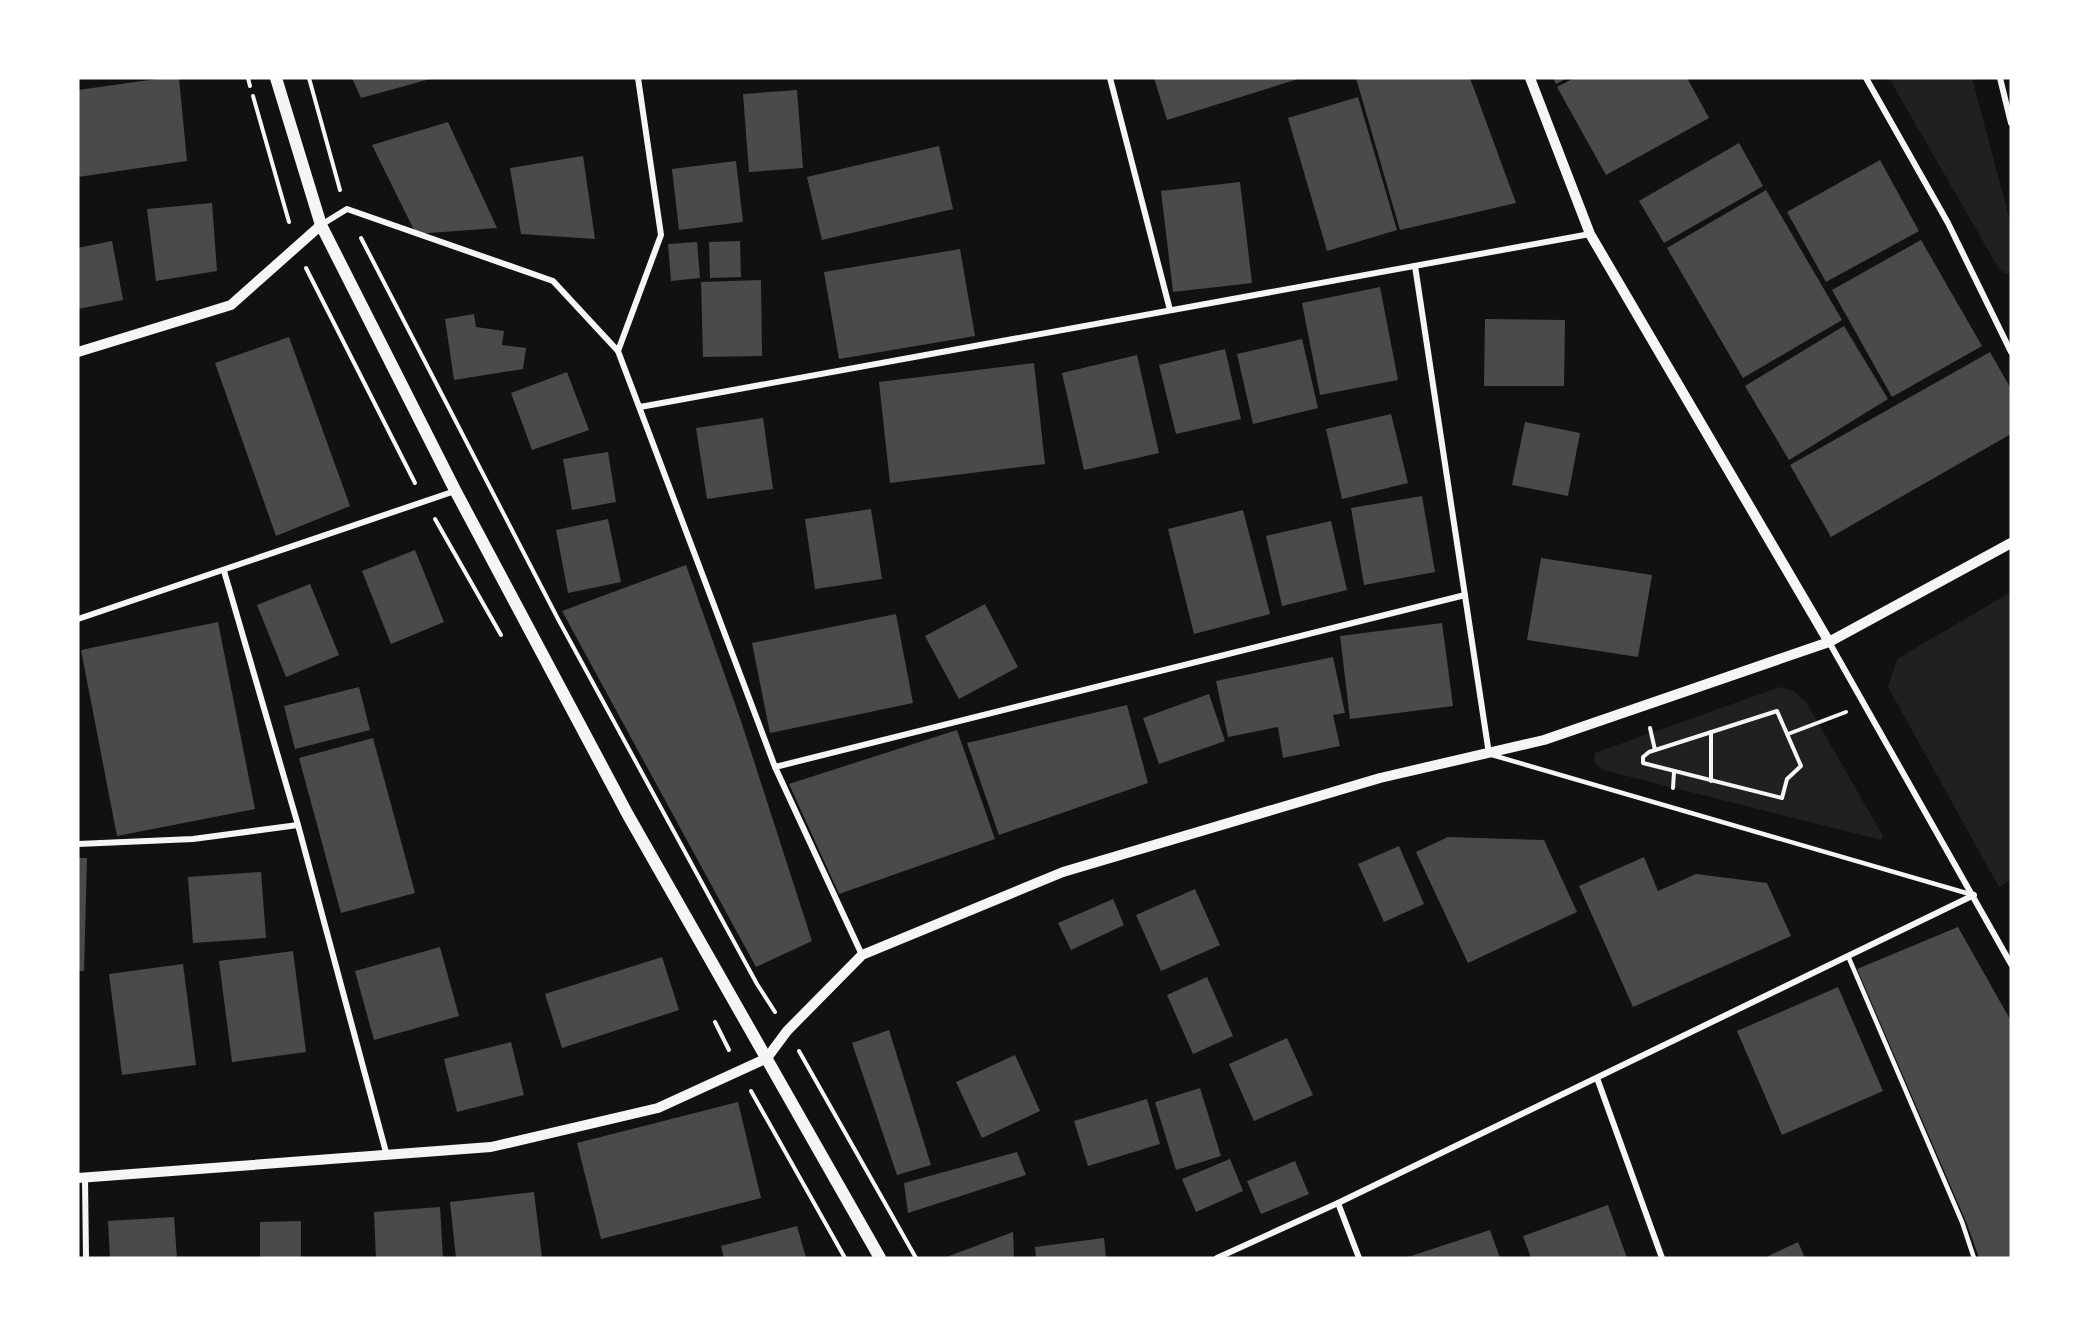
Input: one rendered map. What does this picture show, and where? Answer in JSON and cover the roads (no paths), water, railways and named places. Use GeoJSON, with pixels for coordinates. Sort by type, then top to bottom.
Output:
{"type":"FeatureCollection","features":[{"type":"Feature","properties":{"kind":"main road"},"geometry":{"type":"LineString","coordinates":[[276,78],[321,225],[456,490],[628,814],[880,1258]]}},
{"type":"Feature","properties":{"kind":"street"},"geometry":{"type":"LineString","coordinates":[[618,351],[661,235],[638,78]]}},
{"type":"Feature","properties":{"kind":"street"},"geometry":{"type":"LineString","coordinates":[[1110,78],[1170,310]]}},
{"type":"Feature","properties":{"kind":"street"},"geometry":{"type":"LineString","coordinates":[[1530,78],[1590,234],[1866,704],[2011,964]]}},
{"type":"Feature","properties":{"kind":"street"},"geometry":{"type":"LineString","coordinates":[[1866,78],[1948,223],[2011,352]]}},
{"type":"Feature","properties":{"kind":"street"},"geometry":{"type":"LineString","coordinates":[[2000,78],[2011,123]]}},
{"type":"Feature","properties":{"kind":"street"},"geometry":{"type":"LineString","coordinates":[[78,352],[231,305],[321,225],[347,209],[553,281],[618,351],[775,767],[862,955]]}},
{"type":"Feature","properties":{"kind":"street"},"geometry":{"type":"LineString","coordinates":[[640,407],[1590,234]]}},
{"type":"Feature","properties":{"kind":"street"},"geometry":{"type":"LineString","coordinates":[[1415,266],[1489,754]]}},
{"type":"Feature","properties":{"kind":"street"},"geometry":{"type":"LineString","coordinates":[[78,619],[456,490]]}},
{"type":"Feature","properties":{"kind":"street"},"geometry":{"type":"LineString","coordinates":[[86,1258],[82,1178],[490,1147],[658,1108],[767,1058],[787,1031],[862,955],[1064,872],[1380,778],[1544,740],[1829,642],[2011,543]]}},
{"type":"Feature","properties":{"kind":"street"},"geometry":{"type":"LineString","coordinates":[[224,571],[298,825],[387,1156]]}},
{"type":"Feature","properties":{"kind":"street"},"geometry":{"type":"LineString","coordinates":[[775,767],[1465,595]]}},
{"type":"Feature","properties":{"kind":"street"},"geometry":{"type":"LineString","coordinates":[[78,844],[193,839],[298,825]]}},
{"type":"Feature","properties":{"kind":"street"},"geometry":{"type":"LineString","coordinates":[[1217,1258],[1338,1203],[1974,895]]}},
{"type":"Feature","properties":{"kind":"street"},"geometry":{"type":"LineString","coordinates":[[1597,1078],[1662,1258]]}},
{"type":"Feature","properties":{"kind":"street"},"geometry":{"type":"LineString","coordinates":[[1338,1203],[1359,1258]]}},
{"type":"Feature","properties":{"kind":"lane"},"geometry":{"type":"LineString","coordinates":[[1489,754],[1974,895]]}},
{"type":"Feature","properties":{"kind":"lane"},"geometry":{"type":"LineString","coordinates":[[1848,956],[1962,1222],[1974,1258]]}}]}
